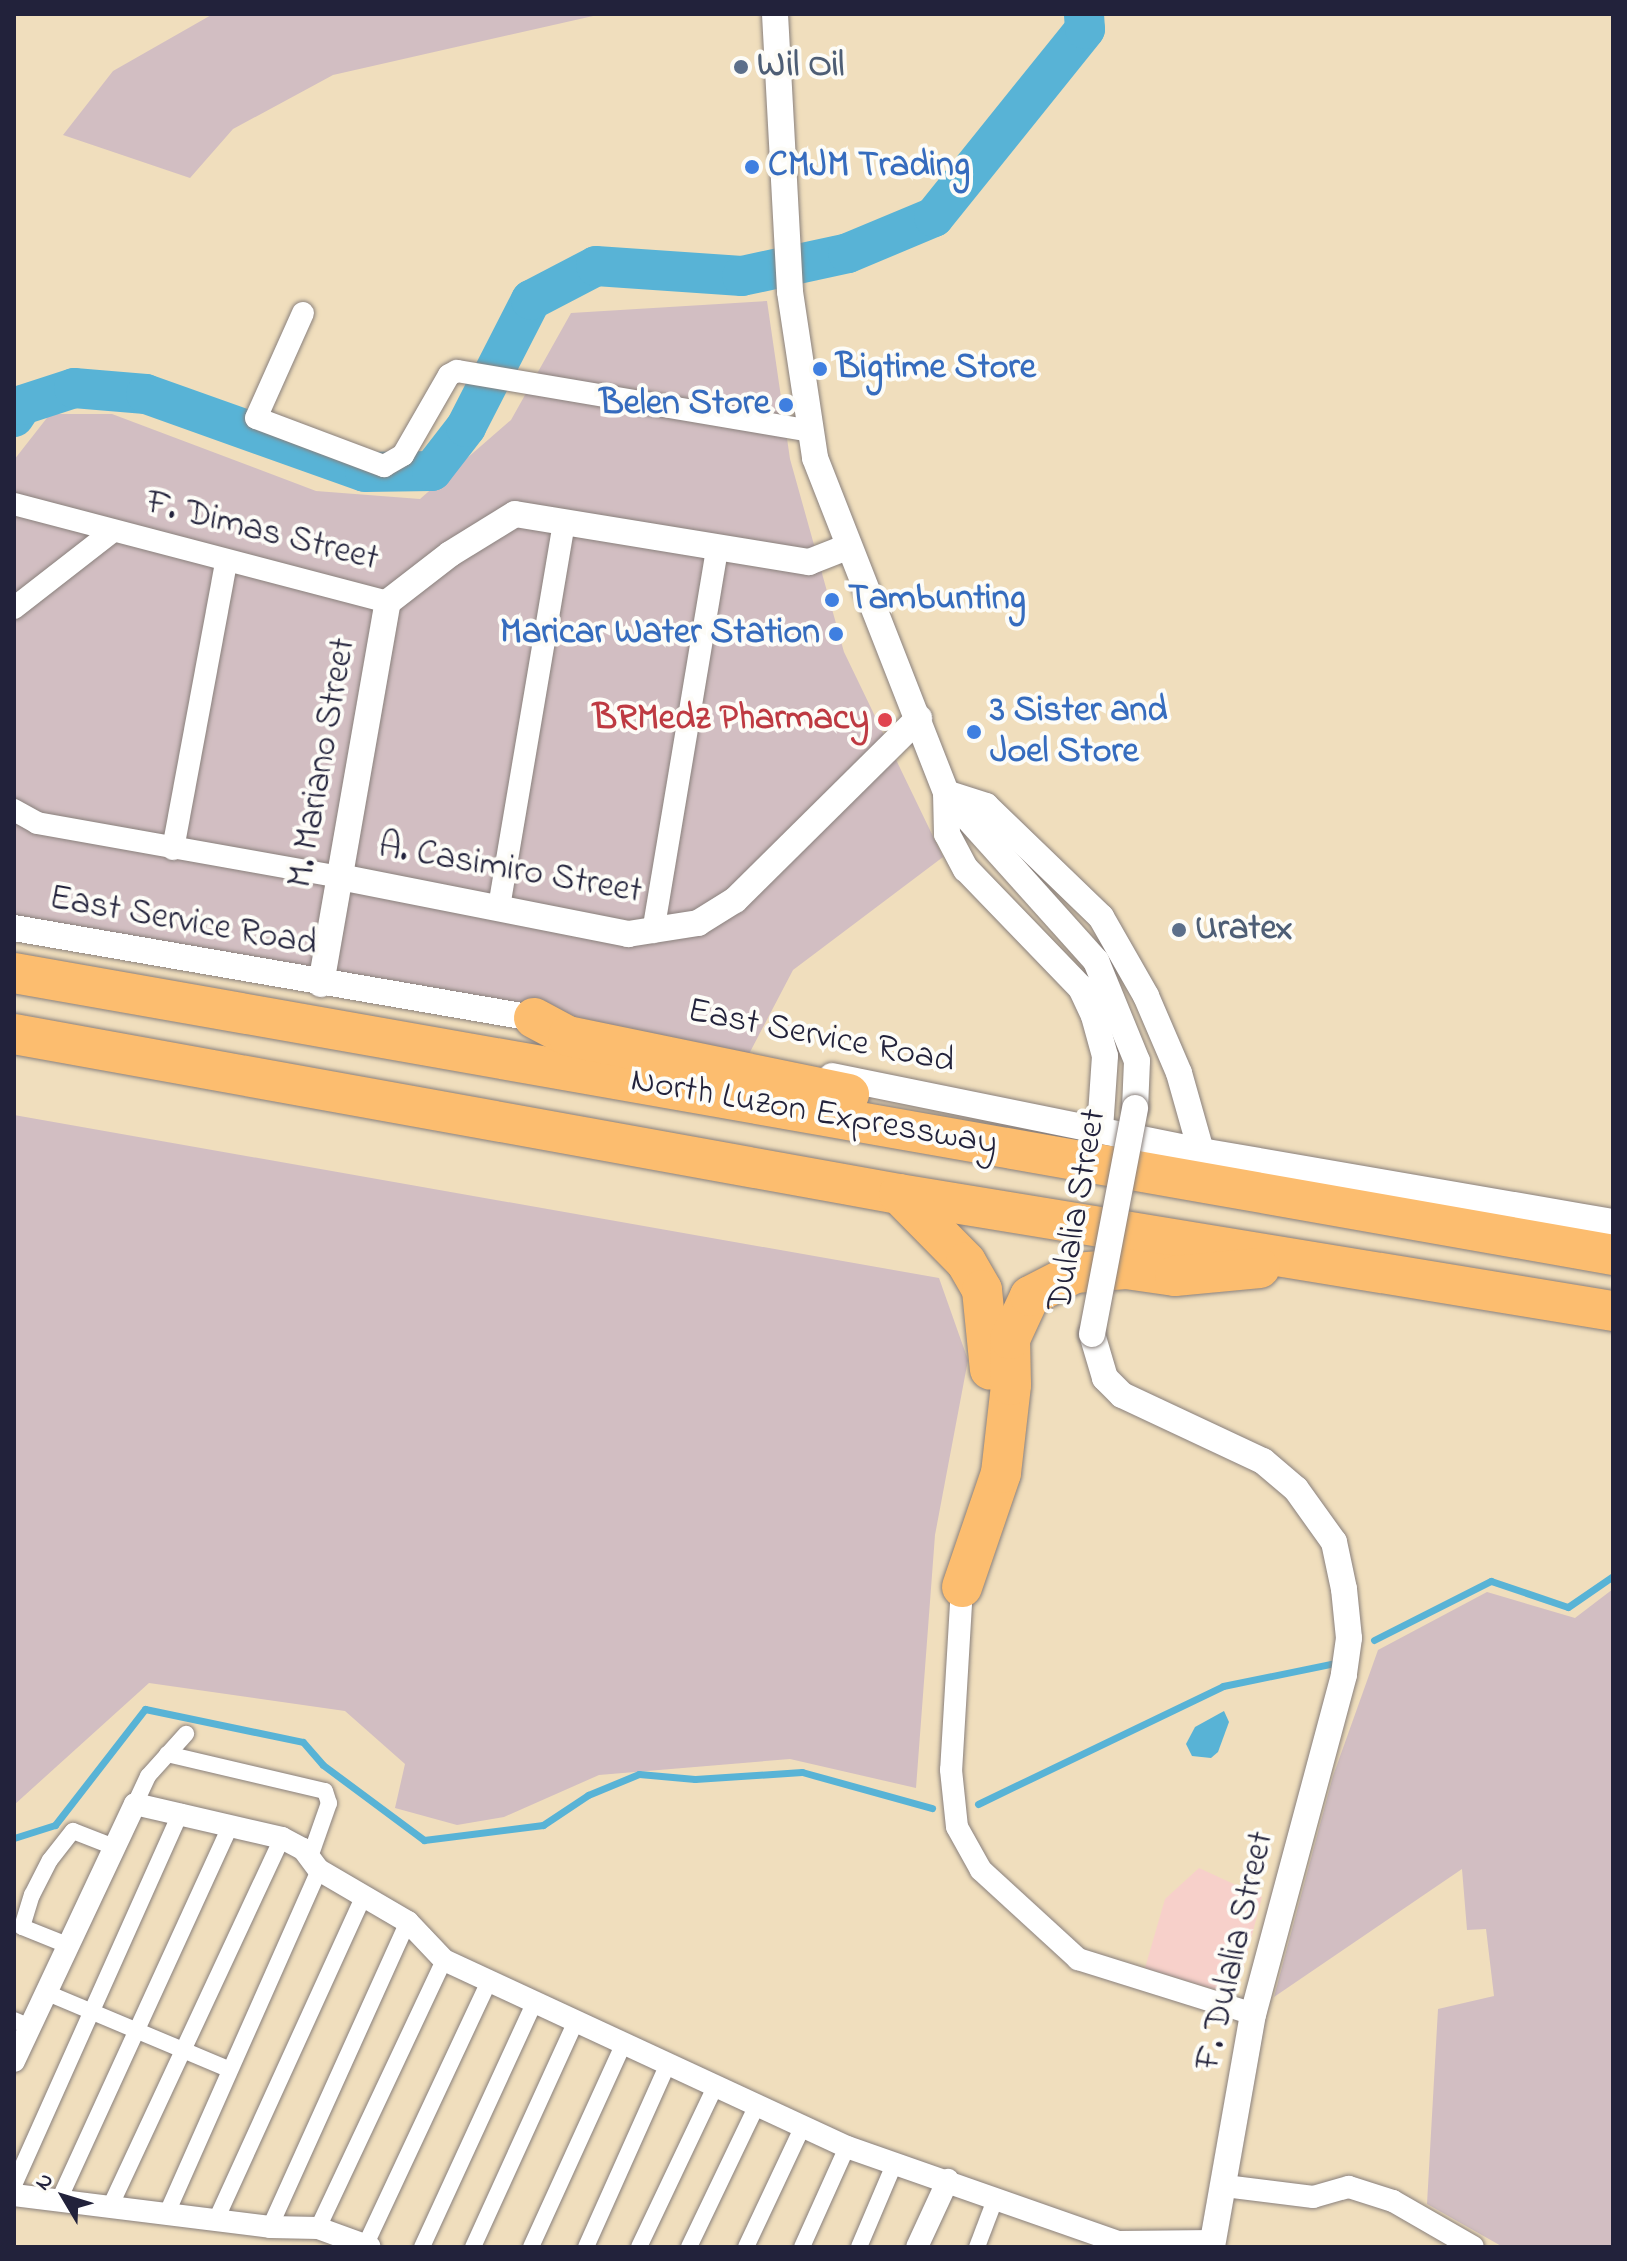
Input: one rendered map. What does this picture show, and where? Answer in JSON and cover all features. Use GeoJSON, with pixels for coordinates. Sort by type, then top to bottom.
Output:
{"type":"FeatureCollection","features":[{"type":"Feature","properties":{"kind":"highway","name":"North Luzon Expressway"},"geometry":{"type":"LineString","coordinates":[[14,973],[1058,1154],[1613,1255]]}},
{"type":"Feature","properties":{"kind":"highway"},"geometry":{"type":"LineString","coordinates":[[534,1018],[568,1036],[987,1121],[1058,1154]]}},
{"type":"Feature","properties":{"kind":"highway","name":"North Luzon Expressway"},"geometry":{"type":"LineString","coordinates":[[14,1034],[899,1194],[1613,1311]]}},
{"type":"Feature","properties":{"kind":"highway"},"geometry":{"type":"LineString","coordinates":[[899,1194],[966,1262],[982,1290],[989,1326],[991,1416],[962,1587]]}},
{"type":"Feature","properties":{"kind":"highway"},"geometry":{"type":"LineString","coordinates":[[962,1587],[1001,1473],[1011,1385],[1010,1339],[1030,1296],[1075,1273],[1126,1269],[1175,1276],[1317,1262]]}},
{"type":"Feature","properties":{"kind":"street"},"geometry":{"type":"LineString","coordinates":[[775,14],[778,141],[788,229],[790,292],[807,430],[847,547],[919,718],[946,793],[947,834],[966,869],[1081,988],[1094,1016],[1105,1056],[1100,1130]]}},
{"type":"Feature","properties":{"kind":"street"},"geometry":{"type":"LineString","coordinates":[[303,313],[258,407],[256,418],[262,425],[384,466],[403,455],[449,375],[457,371],[807,430]]}},
{"type":"Feature","properties":{"kind":"street","name":"F. Dimas Street"},"geometry":{"type":"LineString","coordinates":[[14,504],[388,602],[450,554],[515,514],[809,562],[847,547]]}},
{"type":"Feature","properties":{"kind":"street"},"geometry":{"type":"LineString","coordinates":[[499,907],[564,522]]}},
{"type":"Feature","properties":{"kind":"street"},"geometry":{"type":"LineString","coordinates":[[14,608],[113,531]]}},
{"type":"Feature","properties":{"kind":"street"},"geometry":{"type":"LineString","coordinates":[[653,932],[717,549]]}},
{"type":"Feature","properties":{"kind":"street"},"geometry":{"type":"LineString","coordinates":[[173,849],[226,562]]}},
{"type":"Feature","properties":{"kind":"street","name":"M. Mariano Street"},"geometry":{"type":"LineString","coordinates":[[321,984],[388,602]]}},
{"type":"Feature","properties":{"kind":"street","name":"A. Casimiro Street"},"geometry":{"type":"LineString","coordinates":[[14,810],[37,823],[173,849],[340,877],[628,934],[653,932],[698,923],[735,900],[919,718]]}},
{"type":"Feature","properties":{"kind":"street"},"geometry":{"type":"LineString","coordinates":[[946,793],[986,806],[1101,917],[1152,1009],[1179,1073],[1201,1151]]}},
{"type":"Feature","properties":{"kind":"street","name":"Dulalia Street"},"geometry":{"type":"LineString","coordinates":[[946,793],[1096,961],[1137,1061],[1135,1108],[1092,1334],[1105,1378],[1122,1395],[1263,1461],[1296,1489],[1334,1542],[1349,1638],[1344,1675]]}},
{"type":"Feature","properties":{"kind":"street","name":"East Service Road"},"geometry":{"type":"LineString","coordinates":[[14,928],[321,984],[534,1018],[1201,1151],[1613,1222]]}},
{"type":"Feature","properties":{"kind":"street"},"geometry":{"type":"LineString","coordinates":[[962,1587],[951,1770],[957,1827],[981,1870],[1078,1959],[1253,2014]]}},
{"type":"Feature","properties":{"kind":"street","name":"F. Dulalia Street"},"geometry":{"type":"LineString","coordinates":[[1213,2244],[1253,2014],[1344,1675]]}},
{"type":"Feature","properties":{"kind":"street"},"geometry":{"type":"LineString","coordinates":[[14,2061],[22,2024],[45,1992],[148,1776],[186,1734]]}},
{"type":"Feature","properties":{"kind":"street"},"geometry":{"type":"LineString","coordinates":[[167,1754],[325,1791],[329,1803],[314,1863],[167,2213]]}},
{"type":"Feature","properties":{"kind":"street"},"geometry":{"type":"LineString","coordinates":[[135,1804],[181,1812],[282,1838],[363,1897],[408,1922],[444,1960],[574,2025],[847,2147],[1118,2242],[1213,2244]]}},
{"type":"Feature","properties":{"kind":"street"},"geometry":{"type":"LineString","coordinates":[[14,2185],[95,2013],[181,1812]]}},
{"type":"Feature","properties":{"kind":"street"},"geometry":{"type":"LineString","coordinates":[[59,2200],[138,2033],[230,1826]]}},
{"type":"Feature","properties":{"kind":"street"},"geometry":{"type":"LineString","coordinates":[[67,1945],[22,1927],[32,1895],[50,1860],[73,1831],[114,1847]]}},
{"type":"Feature","properties":{"kind":"street"},"geometry":{"type":"LineString","coordinates":[[110,2207],[282,1838]]}},
{"type":"Feature","properties":{"kind":"street"},"geometry":{"type":"LineString","coordinates":[[216,2220],[363,1897]]}},
{"type":"Feature","properties":{"kind":"street"},"geometry":{"type":"LineString","coordinates":[[270,2227],[408,1922]]}},
{"type":"Feature","properties":{"kind":"street"},"geometry":{"type":"LineString","coordinates":[[318,2228],[444,1960]]}},
{"type":"Feature","properties":{"kind":"street"},"geometry":{"type":"LineString","coordinates":[[14,2195],[270,2227],[318,2228],[367,2246],[489,1981]]}},
{"type":"Feature","properties":{"kind":"street"},"geometry":{"type":"LineString","coordinates":[[45,1992],[228,2069]]}},
{"type":"Feature","properties":{"kind":"street"},"geometry":{"type":"LineString","coordinates":[[422,2247],[534,2004]]}},
{"type":"Feature","properties":{"kind":"street"},"geometry":{"type":"LineString","coordinates":[[473,2247],[574,2025]]}},
{"type":"Feature","properties":{"kind":"street"},"geometry":{"type":"LineString","coordinates":[[531,2247],[623,2045]]}},
{"type":"Feature","properties":{"kind":"street"},"geometry":{"type":"LineString","coordinates":[[586,2247],[667,2066]]}},
{"type":"Feature","properties":{"kind":"street"},"geometry":{"type":"LineString","coordinates":[[639,2247],[715,2087]]}},
{"type":"Feature","properties":{"kind":"street"},"geometry":{"type":"LineString","coordinates":[[689,2247],[756,2107]]}},
{"type":"Feature","properties":{"kind":"street"},"geometry":{"type":"LineString","coordinates":[[746,2247],[802,2128]]}},
{"type":"Feature","properties":{"kind":"street"},"geometry":{"type":"LineString","coordinates":[[802,2247],[847,2147]]}},
{"type":"Feature","properties":{"kind":"street"},"geometry":{"type":"LineString","coordinates":[[859,2247],[895,2162]]}},
{"type":"Feature","properties":{"kind":"street"},"geometry":{"type":"LineString","coordinates":[[917,2247],[948,2180]]}},
{"type":"Feature","properties":{"kind":"street"},"geometry":{"type":"LineString","coordinates":[[1225,2186],[1313,2197],[1349,2187],[1393,2201],[1473,2247]]}},
{"type":"Feature","properties":{"kind":"street"},"geometry":{"type":"LineString","coordinates":[[977,2247],[996,2197]]}},
{"type":"Feature","properties":{"kind":"shaded area"},"geometry":{"type":"Polygon","coordinates":[[[213,14],[602,14],[333,75],[233,129],[190,178],[63,135],[113,71],[213,14]]]}},
{"type":"Feature","properties":{"kind":"shaded area"},"geometry":{"type":"Polygon","coordinates":[[[767,301],[790,459],[844,652],[943,857],[793,970],[749,1054],[14,917],[14,460],[50,414],[112,414],[316,491],[420,499],[511,420],[571,313],[767,301]]]}},
{"type":"Feature","properties":{"kind":"shaded area"},"geometry":{"type":"Polygon","coordinates":[[[14,1115],[939,1278],[968,1360],[935,1535],[916,1788],[790,1759],[599,1775],[504,1817],[457,1825],[395,1808],[405,1764],[345,1711],[149,1683],[14,1805],[14,1115]]]}},
{"type":"Feature","properties":{"kind":"shaded area"},"geometry":{"type":"Polygon","coordinates":[[[1613,1589],[1613,2247],[1503,2247],[1427,2204],[1438,2009],[1494,1996],[1486,1929],[1467,1930],[1462,1869],[1274,1997],[1333,1776],[1378,1650],[1487,1592],[1575,1618],[1613,1589]]]}},
{"type":"Feature","properties":{"kind":"shaded area"},"geometry":{"type":"Polygon","coordinates":[[[1199,1868],[1262,1897],[1236,1996],[1145,1968],[1165,1899],[1199,1868]]]}},
{"type":"Feature","properties":{"kind":"water"},"geometry":{"type":"Polygon","coordinates":[[[1224,1711],[1229,1722],[1218,1752],[1211,1758],[1192,1756],[1186,1744],[1195,1727],[1224,1711]]]}},
{"type":"Feature","properties":{"kind":"waterway"},"geometry":{"type":"LineString","coordinates":[[14,417],[22,405],[74,388],[146,394],[365,472],[432,471],[466,427],[531,300],[596,266],[742,276],[848,253],[934,217],[1085,29],[1084,14]]}},
{"type":"Feature","properties":{"kind":"waterway"},"geometry":{"type":"LineString","coordinates":[[1374,1640],[1491,1581],[1568,1607],[1613,1576]]}},
{"type":"Feature","properties":{"kind":"waterway"},"geometry":{"type":"LineString","coordinates":[[978,1804],[1223,1686],[1335,1663]]}},
{"type":"Feature","properties":{"kind":"waterway"},"geometry":{"type":"LineString","coordinates":[[14,1838],[55,1825],[145,1709],[303,1742],[323,1765],[424,1840],[543,1825],[588,1795],[639,1774],[695,1779],[802,1772],[932,1808]]}},
{"type":"Feature","properties":{"kind":"place","name":"Wil Oil"},"geometry":{"type":"Point","coordinates":[741,67]}},
{"type":"Feature","properties":{"kind":"place","name":"CMJM Trading"},"geometry":{"type":"Point","coordinates":[752,167]}},
{"type":"Feature","properties":{"kind":"place","name":"Bigtime Store"},"geometry":{"type":"Point","coordinates":[820,369]}},
{"type":"Feature","properties":{"kind":"place","name":"Belen Store"},"geometry":{"type":"Point","coordinates":[786,405]}},
{"type":"Feature","properties":{"kind":"place","name":"Tambunting"},"geometry":{"type":"Point","coordinates":[832,600]}},
{"type":"Feature","properties":{"kind":"place","name":"Maricar Water Station"},"geometry":{"type":"Point","coordinates":[836,634]}},
{"type":"Feature","properties":{"kind":"place","name":"BRMedz Pharmacy"},"geometry":{"type":"Point","coordinates":[885,720]}},
{"type":"Feature","properties":{"kind":"place","name":"3 Sister and Joel Store"},"geometry":{"type":"Point","coordinates":[974,732]}},
{"type":"Feature","properties":{"kind":"place","name":"Uratex"},"geometry":{"type":"Point","coordinates":[1179,930]}}]}
